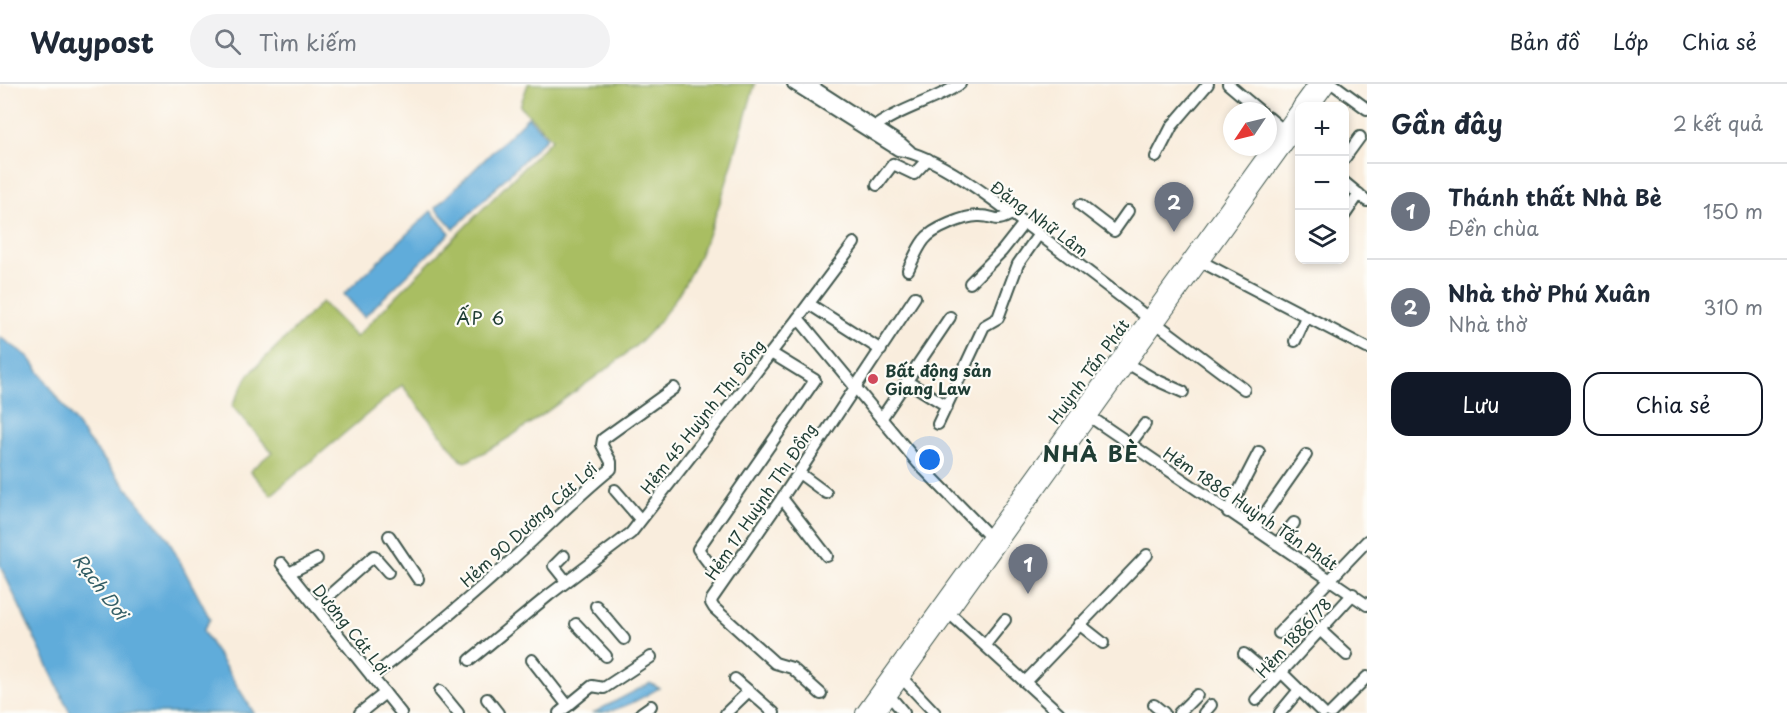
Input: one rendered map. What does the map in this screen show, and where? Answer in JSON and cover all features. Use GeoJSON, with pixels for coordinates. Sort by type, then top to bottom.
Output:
{"type":"FeatureCollection","features":[{"type":"Feature","properties":{"kind":"main road","name":"Huỳnh Tấn Phát"},"geometry":{"type":"LineString","coordinates":[[1303,102],[1316,84]]}},
{"type":"Feature","properties":{"kind":"main road"},"geometry":{"type":"LineString","coordinates":[[1315,102],[1331,84]]}},
{"type":"Feature","properties":{"kind":"main road","name":"Huỳnh Tấn Phát"},"geometry":{"type":"LineString","coordinates":[[863,713],[1089,416],[1127,363],[1152,320],[1200,261],[1291,137]]}},
{"type":"Feature","properties":{"kind":"main road","name":"Huỳnh Tấn Phát"},"geometry":{"type":"LineString","coordinates":[[877,713],[948,612],[994,541],[1152,320],[1291,137]]}},
{"type":"Feature","properties":{"kind":"street","name":"Đặng Nhữ Lâm"},"geometry":{"type":"LineString","coordinates":[[793,84],[898,150],[910,151]]}},
{"type":"Feature","properties":{"kind":"street","name":"Đặng Nhữ Lâm"},"geometry":{"type":"LineString","coordinates":[[809,84],[876,126],[910,151],[962,179],[1012,214],[1244,389]]}},
{"type":"Feature","properties":{"kind":"street"},"geometry":{"type":"LineString","coordinates":[[876,126],[960,84]]}},
{"type":"Feature","properties":{"kind":"street"},"geometry":{"type":"LineString","coordinates":[[1156,157],[1172,126],[1208,84]]}},
{"type":"Feature","properties":{"kind":"street"},"geometry":{"type":"LineString","coordinates":[[1228,84],[1249,102]]}},
{"type":"Feature","properties":{"kind":"street"},"geometry":{"type":"LineString","coordinates":[[1331,84],[1367,109]]}},
{"type":"Feature","properties":{"kind":"street"},"geometry":{"type":"LineString","coordinates":[[1277,125],[1291,137]]}},
{"type":"Feature","properties":{"kind":"street"},"geometry":{"type":"LineString","coordinates":[[1346,156],[1360,138]]}},
{"type":"Feature","properties":{"kind":"street"},"geometry":{"type":"LineString","coordinates":[[877,185],[892,164],[914,174],[928,159]]}},
{"type":"Feature","properties":{"kind":"street"},"geometry":{"type":"LineString","coordinates":[[1349,186],[1363,197],[1349,211]]}},
{"type":"Feature","properties":{"kind":"street"},"geometry":{"type":"LineString","coordinates":[[1080,205],[1114,231],[1128,211]]}},
{"type":"Feature","properties":{"kind":"street"},"geometry":{"type":"LineString","coordinates":[[908,270],[923,241],[939,230],[979,215],[999,220],[1012,214]]}},
{"type":"Feature","properties":{"kind":"street"},"geometry":{"type":"LineString","coordinates":[[970,283],[1002,251],[1024,223]]}},
{"type":"Feature","properties":{"kind":"street"},"geometry":{"type":"LineString","coordinates":[[938,424],[984,326],[998,318],[1018,264],[1039,234]]}},
{"type":"Feature","properties":{"kind":"street","name":"Hẻm 45 Huỳnh Thị Đồng"},"geometry":{"type":"LineString","coordinates":[[566,581],[631,533],[854,243]]}},
{"type":"Feature","properties":{"kind":"street"},"geometry":{"type":"LineString","coordinates":[[1200,261],[1367,348]]}},
{"type":"Feature","properties":{"kind":"street","name":"Hẻm 17 Huỳnh Thị Đồng"},"geometry":{"type":"LineString","coordinates":[[821,694],[792,668],[776,663],[711,603],[915,297]]}},
{"type":"Feature","properties":{"kind":"street"},"geometry":{"type":"LineString","coordinates":[[808,304],[881,350]]}},
{"type":"Feature","properties":{"kind":"street"},"geometry":{"type":"LineString","coordinates":[[881,419],[950,317]]}},
{"type":"Feature","properties":{"kind":"street"},"geometry":{"type":"LineString","coordinates":[[1295,342],[1306,317]]}},
{"type":"Feature","properties":{"kind":"street"},"geometry":{"type":"LineString","coordinates":[[798,318],[933,480],[994,541]]}},
{"type":"Feature","properties":{"kind":"street"},"geometry":{"type":"LineString","coordinates":[[723,582],[698,549],[815,380],[771,353]]}},
{"type":"Feature","properties":{"kind":"street"},"geometry":{"type":"LineString","coordinates":[[1127,363],[1183,392]]}},
{"type":"Feature","properties":{"kind":"street"},"geometry":{"type":"LineString","coordinates":[[908,382],[947,406]]}},
{"type":"Feature","properties":{"kind":"street","name":"Hẻm 90 Dương Cát Lợi"},"geometry":{"type":"LineString","coordinates":[[372,677],[466,601],[587,488],[611,469],[611,462],[602,445],[603,439],[674,388]]}},
{"type":"Feature","properties":{"kind":"street","name":"Hẻm 1886 Huỳnh Tấn Phát"},"geometry":{"type":"LineString","coordinates":[[1089,416],[1228,512],[1353,594],[1367,606]]}},
{"type":"Feature","properties":{"kind":"street"},"geometry":{"type":"LineString","coordinates":[[1130,444],[1145,424]]}},
{"type":"Feature","properties":{"kind":"street"},"geometry":{"type":"LineString","coordinates":[[1228,512],[1259,452]]}},
{"type":"Feature","properties":{"kind":"street"},"geometry":{"type":"LineString","coordinates":[[1254,529],[1306,455]]}},
{"type":"Feature","properties":{"kind":"street"},"geometry":{"type":"LineString","coordinates":[[799,473],[826,493]]}},
{"type":"Feature","properties":{"kind":"street"},"geometry":{"type":"LineString","coordinates":[[615,490],[640,519]]}},
{"type":"Feature","properties":{"kind":"street"},"geometry":{"type":"LineString","coordinates":[[782,498],[827,555]]}},
{"type":"Feature","properties":{"kind":"street"},"geometry":{"type":"LineString","coordinates":[[1278,544],[1294,523]]}},
{"type":"Feature","properties":{"kind":"street"},"geometry":{"type":"LineString","coordinates":[[389,536],[418,579]]}},
{"type":"Feature","properties":{"kind":"street"},"geometry":{"type":"LineString","coordinates":[[1279,633],[1367,541]]}},
{"type":"Feature","properties":{"kind":"street"},"geometry":{"type":"LineString","coordinates":[[1025,682],[1147,555]]}},
{"type":"Feature","properties":{"kind":"street"},"geometry":{"type":"LineString","coordinates":[[316,607],[374,556],[388,572]]}},
{"type":"Feature","properties":{"kind":"street"},"geometry":{"type":"LineString","coordinates":[[470,660],[566,581],[554,566],[564,556]]}},
{"type":"Feature","properties":{"kind":"street"},"geometry":{"type":"LineString","coordinates":[[288,573],[317,559]]}},
{"type":"Feature","properties":{"kind":"street","name":"Dương Cát Lợi"},"geometry":{"type":"LineString","coordinates":[[280,564],[401,713]]}},
{"type":"Feature","properties":{"kind":"street","name":"Hẻm 1886/78"},"geometry":{"type":"LineString","coordinates":[[1256,700],[1353,594]]}},
{"type":"Feature","properties":{"kind":"street"},"geometry":{"type":"LineString","coordinates":[[596,606],[624,639]]}},
{"type":"Feature","properties":{"kind":"street"},"geometry":{"type":"LineString","coordinates":[[948,612],[1059,713]]}},
{"type":"Feature","properties":{"kind":"street"},"geometry":{"type":"LineString","coordinates":[[985,645],[1005,620]]}},
{"type":"Feature","properties":{"kind":"street"},"geometry":{"type":"LineString","coordinates":[[576,624],[606,656]]}},
{"type":"Feature","properties":{"kind":"street"},"geometry":{"type":"LineString","coordinates":[[1079,624],[1103,643]]}},
{"type":"Feature","properties":{"kind":"street"},"geometry":{"type":"LineString","coordinates":[[1320,630],[1347,655]]}},
{"type":"Feature","properties":{"kind":"street"},"geometry":{"type":"LineString","coordinates":[[1244,654],[1299,690],[1323,713]]}},
{"type":"Feature","properties":{"kind":"street"},"geometry":{"type":"LineString","coordinates":[[532,660],[563,709],[592,686],[604,688],[651,657]]}},
{"type":"Feature","properties":{"kind":"street"},"geometry":{"type":"LineString","coordinates":[[1331,713],[1367,677]]}},
{"type":"Feature","properties":{"kind":"street"},"geometry":{"type":"LineString","coordinates":[[902,678],[935,713]]}},
{"type":"Feature","properties":{"kind":"street"},"geometry":{"type":"LineString","coordinates":[[735,679],[774,713]]}},
{"type":"Feature","properties":{"kind":"street"},"geometry":{"type":"LineString","coordinates":[[1280,713],[1299,690]]}},
{"type":"Feature","properties":{"kind":"street"},"geometry":{"type":"LineString","coordinates":[[440,691],[458,713]]}},
{"type":"Feature","properties":{"kind":"street"},"geometry":{"type":"LineString","coordinates":[[726,713],[749,691]]}},
{"type":"Feature","properties":{"kind":"street"},"geometry":{"type":"LineString","coordinates":[[360,713],[385,693]]}},
{"type":"Feature","properties":{"kind":"street"},"geometry":{"type":"LineString","coordinates":[[889,695],[904,713]]}},
{"type":"Feature","properties":{"kind":"street"},"geometry":{"type":"LineString","coordinates":[[1179,713],[1197,695]]}},
{"type":"Feature","properties":{"kind":"street"},"geometry":{"type":"LineString","coordinates":[[487,699],[498,713]]}},
{"type":"Feature","properties":{"kind":"street"},"geometry":{"type":"LineString","coordinates":[[1154,705],[1164,713]]}},
{"type":"Feature","properties":{"kind":"street"},"geometry":{"type":"LineString","coordinates":[[641,713],[651,706]]}},
{"type":"Feature","properties":{"kind":"green space"},"geometry":{"type":"Polygon","coordinates":[[[528,84],[755,84],[714,220],[685,284],[665,313],[642,340],[626,354],[534,421],[479,455],[465,462],[461,460],[402,385],[271,495],[250,471],[272,452],[232,406],[248,376],[322,302],[356,337],[552,139],[520,106],[528,84]]]}},
{"type":"Feature","properties":{"kind":"water"},"geometry":{"type":"Polygon","coordinates":[[[528,117],[547,137],[454,229],[435,208],[528,117]]]}},
{"type":"Feature","properties":{"kind":"water"},"geometry":{"type":"Polygon","coordinates":[[[431,211],[450,233],[364,317],[344,294],[431,211]]]}},
{"type":"Feature","properties":{"kind":"water","name":"Rạch Dơi"},"geometry":{"type":"Polygon","coordinates":[[[0,337],[29,357],[87,439],[167,537],[210,619],[203,631],[254,713],[70,713],[0,565],[0,337]]]}},
{"type":"Feature","properties":{"kind":"water"},"geometry":{"type":"Polygon","coordinates":[[[650,683],[659,688],[619,708],[593,713],[650,683]]]}},
{"type":"Feature","properties":{"kind":"place","name":"Nhà thờ Phú Xuân"},"geometry":{"type":"Point","coordinates":[1174,232]}},
{"type":"Feature","properties":{"kind":"place","name":"Bất động sản Giang Law"},"geometry":{"type":"Point","coordinates":[873,379]}},
{"type":"Feature","properties":{"kind":"place","name":"Thánh thất Nhà Bè"},"geometry":{"type":"Point","coordinates":[1028,594]}},
{"type":"Feature","properties":{"kind":"district","name":"ẤP 6"},"geometry":{"type":"Point","coordinates":[481,317]}},
{"type":"Feature","properties":{"kind":"district","name":"NHÀ BÈ"},"geometry":{"type":"Point","coordinates":[1091,452]}}]}
